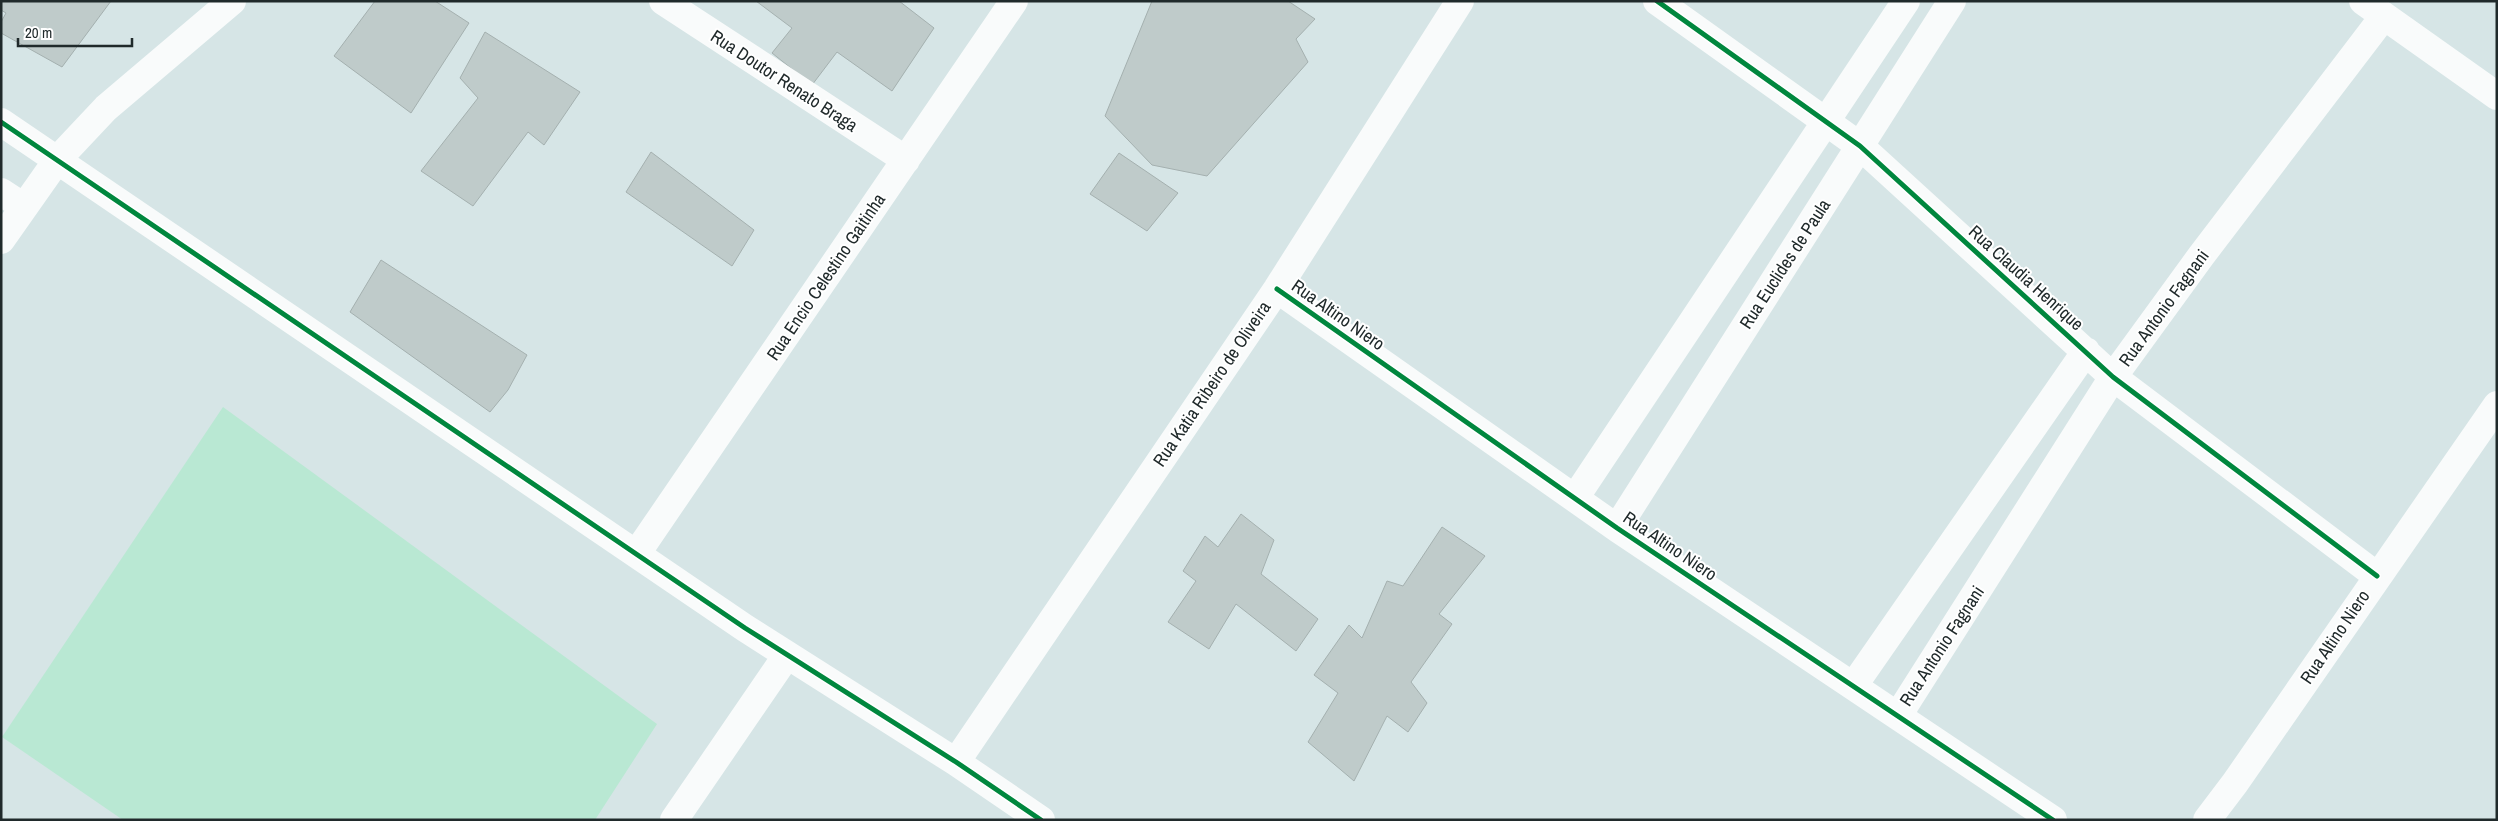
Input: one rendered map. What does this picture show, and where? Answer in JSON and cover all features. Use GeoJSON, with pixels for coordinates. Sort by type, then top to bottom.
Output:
{"type":"FeatureCollection","features":[{"type":"Feature","properties":{"kind":"street"},"geometry":{"type":"LineString","coordinates":[[1,240],[58,159],[106,108],[232,1]]}},
{"type":"Feature","properties":{"kind":"street","name":"Rua Doutor Renato Braga"},"geometry":{"type":"LineString","coordinates":[[663,1],[906,160]]}},
{"type":"Feature","properties":{"kind":"street","name":"Rua Encio Celestino Gaitinha"},"geometry":{"type":"LineString","coordinates":[[637,553],[1014,1]]}},
{"type":"Feature","properties":{"kind":"street","name":"Rua Katia Ribeiro de Oliveira"},"geometry":{"type":"LineString","coordinates":[[956,762],[1277,289],[1460,1]]}},
{"type":"Feature","properties":{"kind":"street","name":"Rua Claudia Henrique"},"geometry":{"type":"LineString","coordinates":[[1657,1],[1860,146],[2113,377],[2377,576]]}},
{"type":"Feature","properties":{"kind":"street"},"geometry":{"type":"LineString","coordinates":[[1575,498],[1906,1]]}},
{"type":"Feature","properties":{"kind":"street","name":"Rua Euclides de Paula"},"geometry":{"type":"LineString","coordinates":[[1617,528],[1952,1]]}},
{"type":"Feature","properties":{"kind":"street"},"geometry":{"type":"LineString","coordinates":[[2373,9],[2497,96]]}},
{"type":"Feature","properties":{"kind":"street","name":"Rua Antonio Fagnani"},"geometry":{"type":"LineString","coordinates":[[1899,714],[2113,377],[2201,256],[2373,9]]}},
{"type":"Feature","properties":{"kind":"street"},"geometry":{"type":"LineString","coordinates":[[1,122],[787,655],[956,762],[1041,820]]}},
{"type":"Feature","properties":{"kind":"street"},"geometry":{"type":"LineString","coordinates":[[1,192],[24,207]]}},
{"type":"Feature","properties":{"kind":"street","name":"Rua Altino Niero"},"geometry":{"type":"LineString","coordinates":[[1277,289],[1617,528],[1899,714],[2053,820]]}},
{"type":"Feature","properties":{"kind":"street"},"geometry":{"type":"LineString","coordinates":[[1854,685],[2086,351]]}},
{"type":"Feature","properties":{"kind":"street","name":"Rua Altino Niero"},"geometry":{"type":"LineString","coordinates":[[2207,820],[2241,775],[2497,405]]}},
{"type":"Feature","properties":{"kind":"street"},"geometry":{"type":"LineString","coordinates":[[674,820],[787,655]]}},
{"type":"Feature","properties":{"kind":"green space"},"geometry":{"type":"Polygon","coordinates":[[[223,407],[657,724],[595,820],[123,820],[2,737],[223,407]]]}},
{"type":"Feature","properties":{"kind":"building"},"geometry":{"type":"Polygon","coordinates":[[[1,1],[111,1],[62,67],[1,33],[1,22],[6,13],[1,10],[1,1]]]}},
{"type":"Feature","properties":{"kind":"building"},"geometry":{"type":"Polygon","coordinates":[[[375,1],[435,1],[469,23],[411,113],[334,56],[375,1]]]}},
{"type":"Feature","properties":{"kind":"building"},"geometry":{"type":"Polygon","coordinates":[[[756,1],[899,1],[934,28],[892,91],[837,52],[812,85],[772,53],[792,28],[756,1]]]}},
{"type":"Feature","properties":{"kind":"building"},"geometry":{"type":"Polygon","coordinates":[[[1152,1],[1288,1],[1315,19],[1296,39],[1308,62],[1207,176],[1152,165],[1105,116],[1152,1]]]}},
{"type":"Feature","properties":{"kind":"building"},"geometry":{"type":"Polygon","coordinates":[[[485,32],[580,92],[544,145],[528,132],[473,206],[421,171],[478,98],[460,78],[485,32]]]}},
{"type":"Feature","properties":{"kind":"building"},"geometry":{"type":"Polygon","coordinates":[[[651,152],[754,230],[732,266],[626,192],[651,152]]]}},
{"type":"Feature","properties":{"kind":"building"},"geometry":{"type":"Polygon","coordinates":[[[1119,153],[1178,193],[1147,231],[1090,194],[1119,153]]]}},
{"type":"Feature","properties":{"kind":"building"},"geometry":{"type":"Polygon","coordinates":[[[381,260],[527,355],[508,390],[490,412],[350,312],[381,260]]]}},
{"type":"Feature","properties":{"kind":"building"},"geometry":{"type":"Polygon","coordinates":[[[1241,514],[1274,540],[1261,574],[1318,619],[1296,651],[1236,604],[1209,649],[1168,622],[1196,581],[1183,571],[1205,536],[1218,547],[1241,514]]]}},
{"type":"Feature","properties":{"kind":"building"},"geometry":{"type":"Polygon","coordinates":[[[1442,527],[1485,556],[1439,614],[1452,624],[1411,682],[1427,703],[1408,732],[1387,716],[1354,781],[1308,742],[1338,693],[1314,675],[1349,625],[1362,638],[1387,581],[1403,586],[1442,527]]]}},
{"type":"Feature","properties":{"kind":"cycle path"},"geometry":{"type":"LineString","coordinates":[[1657,1],[1860,146],[2113,377],[2377,576]]}},
{"type":"Feature","properties":{"kind":"cycle path"},"geometry":{"type":"LineString","coordinates":[[1,122],[745,628],[956,762],[1041,820]]}},
{"type":"Feature","properties":{"kind":"cycle path"},"geometry":{"type":"LineString","coordinates":[[1277,289],[1617,528],[2053,820]]}}]}
